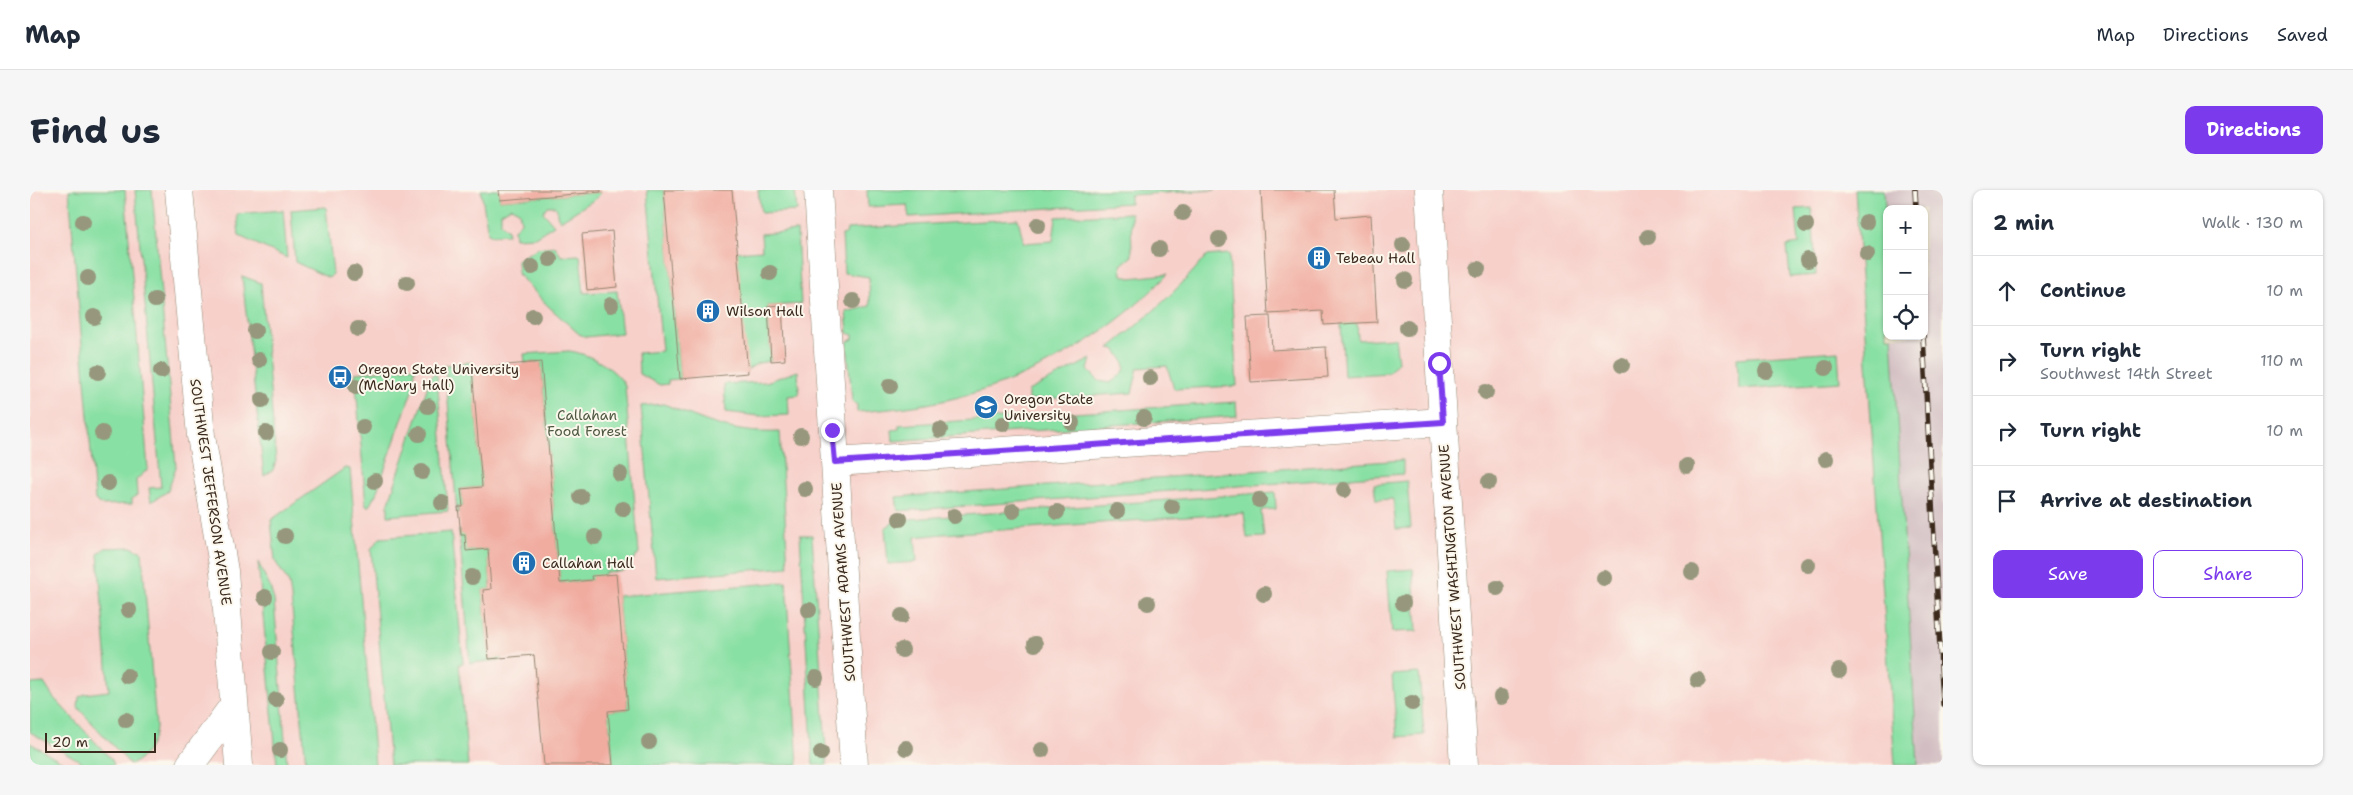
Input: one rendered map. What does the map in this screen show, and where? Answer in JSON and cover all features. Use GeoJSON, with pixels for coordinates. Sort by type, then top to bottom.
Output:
{"type":"FeatureCollection","features":[{"type":"Feature","properties":{"kind":"street","name":"SOUTHWEST JEFFERSON AVENUE"},"geometry":{"type":"LineString","coordinates":[[179,190],[201,436],[224,571],[239,765]]}},
{"type":"Feature","properties":{"kind":"street","name":"SOUTHWEST ADAMS AVENUE"},"geometry":{"type":"LineString","coordinates":[[818,190],[854,765]]}},
{"type":"Feature","properties":{"kind":"street","name":"SOUTHWEST WASHINGTON AVENUE"},"geometry":{"type":"LineString","coordinates":[[1429,190],[1464,765]]}},
{"type":"Feature","properties":{"kind":"street"},"geometry":{"type":"LineString","coordinates":[[835,462],[1443,422]]}},
{"type":"Feature","properties":{"kind":"street"},"geometry":{"type":"LineString","coordinates":[[190,765],[234,705]]}},
{"type":"Feature","properties":{"kind":"shaded area","name":"Oregon State University"},"geometry":{"type":"Polygon","coordinates":[[[30,190],[1943,190],[1943,478],[1897,488],[1914,765],[30,765],[30,190]]]}},
{"type":"Feature","properties":{"kind":"shaded area"},"geometry":{"type":"Polygon","coordinates":[[[1884,190],[1943,190],[1943,765],[1918,765],[1892,340],[1928,340],[1928,205],[1885,205],[1884,190]]]}},
{"type":"Feature","properties":{"kind":"green space"},"geometry":{"type":"Polygon","coordinates":[[[69,190],[125,190],[148,469],[136,480],[137,495],[132,499],[132,504],[102,505],[95,500],[69,190]]]}},
{"type":"Feature","properties":{"kind":"green space"},"geometry":{"type":"Polygon","coordinates":[[[135,190],[152,190],[176,467],[168,491],[151,502],[149,488],[161,487],[135,190]]]}},
{"type":"Feature","properties":{"kind":"green space"},"geometry":{"type":"Polygon","coordinates":[[[481,190],[499,190],[500,200],[601,192],[597,198],[560,221],[557,209],[554,206],[547,206],[543,212],[554,225],[535,237],[515,238],[514,229],[521,222],[519,211],[511,207],[501,213],[501,223],[507,229],[508,234],[492,235],[488,233],[481,190]]]}},
{"type":"Feature","properties":{"kind":"green space"},"geometry":{"type":"Polygon","coordinates":[[[647,190],[664,190],[680,379],[668,380],[668,384],[660,385],[639,374],[638,353],[662,351],[647,190]]]}},
{"type":"Feature","properties":{"kind":"green space"},"geometry":{"type":"Polygon","coordinates":[[[758,190],[795,190],[797,211],[761,213],[758,190]]]}},
{"type":"Feature","properties":{"kind":"green space"},"geometry":{"type":"Polygon","coordinates":[[[867,190],[1216,190],[1130,195],[1130,203],[909,217],[907,205],[868,207],[867,190]]]}},
{"type":"Feature","properties":{"kind":"green space"},"geometry":{"type":"Polygon","coordinates":[[[1855,190],[1884,190],[1883,340],[1892,340],[1918,765],[1895,765],[1855,190]]]}},
{"type":"Feature","properties":{"kind":"green space"},"geometry":{"type":"Polygon","coordinates":[[[326,207],[333,274],[329,278],[295,262],[291,210],[326,207]]]}},
{"type":"Feature","properties":{"kind":"green space"},"geometry":{"type":"Polygon","coordinates":[[[1812,208],[1816,275],[1790,277],[1787,246],[1799,244],[1796,209],[1812,208]]]}},
{"type":"Feature","properties":{"kind":"green space"},"geometry":{"type":"Polygon","coordinates":[[[283,210],[287,258],[239,236],[237,214],[283,210]]]}},
{"type":"Feature","properties":{"kind":"green space"},"geometry":{"type":"Polygon","coordinates":[[[1131,213],[1132,256],[1121,265],[1122,275],[1130,278],[1168,274],[1125,314],[1102,331],[1077,348],[1051,362],[997,385],[956,398],[928,404],[857,412],[857,405],[852,401],[847,342],[853,339],[853,335],[848,333],[846,312],[870,306],[869,277],[844,273],[842,235],[846,234],[847,229],[1018,219],[1024,243],[1053,241],[1056,217],[1131,213]]]}},
{"type":"Feature","properties":{"kind":"green space"},"geometry":{"type":"Polygon","coordinates":[[[797,231],[801,304],[768,306],[771,361],[758,363],[747,370],[737,252],[762,250],[761,234],[797,231]]]}},
{"type":"Feature","properties":{"kind":"green space"},"geometry":{"type":"Polygon","coordinates":[[[555,246],[561,256],[580,255],[584,293],[617,291],[622,333],[586,337],[579,334],[547,305],[518,274],[517,260],[538,248],[555,246]]]}},
{"type":"Feature","properties":{"kind":"green space"},"geometry":{"type":"Polygon","coordinates":[[[1229,254],[1237,386],[1174,389],[1167,366],[1138,368],[1132,393],[1028,400],[1028,391],[1091,359],[1088,370],[1099,381],[1110,383],[1116,379],[1125,368],[1123,360],[1115,349],[1109,348],[1160,305],[1206,256],[1229,254]]]}},
{"type":"Feature","properties":{"kind":"green space"},"geometry":{"type":"Polygon","coordinates":[[[242,276],[261,283],[276,461],[273,470],[264,476],[242,276]]]}},
{"type":"Feature","properties":{"kind":"green space"},"geometry":{"type":"Polygon","coordinates":[[[1357,323],[1358,340],[1395,338],[1398,362],[1388,373],[1344,376],[1341,324],[1357,323]]]}},
{"type":"Feature","properties":{"kind":"green space","name":"Callahan Food Forest"},"geometry":{"type":"Polygon","coordinates":[[[569,351],[593,358],[609,368],[625,386],[639,553],[623,571],[605,572],[605,575],[592,580],[560,583],[541,362],[525,363],[524,354],[569,351]]]}},
{"type":"Feature","properties":{"kind":"green space"},"geometry":{"type":"Polygon","coordinates":[[[1838,351],[1840,382],[1739,389],[1737,358],[1838,351]]]}},
{"type":"Feature","properties":{"kind":"green space"},"geometry":{"type":"Polygon","coordinates":[[[472,362],[482,487],[461,489],[463,507],[458,507],[459,512],[457,513],[445,365],[472,362]]]}},
{"type":"Feature","properties":{"kind":"green space"},"geometry":{"type":"Polygon","coordinates":[[[415,367],[414,385],[376,494],[369,506],[366,506],[355,373],[415,367]]]}},
{"type":"Feature","properties":{"kind":"green space"},"geometry":{"type":"Polygon","coordinates":[[[798,371],[799,395],[788,396],[789,415],[759,416],[726,412],[724,384],[766,382],[798,371]]]}},
{"type":"Feature","properties":{"kind":"green space"},"geometry":{"type":"Polygon","coordinates":[[[435,373],[437,376],[448,511],[388,516],[388,505],[431,376],[435,373]]]}},
{"type":"Feature","properties":{"kind":"green space"},"geometry":{"type":"Polygon","coordinates":[[[1236,402],[1237,416],[893,441],[892,430],[899,429],[899,425],[1236,402]]]}},
{"type":"Feature","properties":{"kind":"green space"},"geometry":{"type":"Polygon","coordinates":[[[664,404],[733,429],[780,432],[788,567],[656,578],[641,406],[664,404]]]}},
{"type":"Feature","properties":{"kind":"green space"},"geometry":{"type":"Polygon","coordinates":[[[1403,460],[1403,474],[898,511],[896,497],[1403,460]]]}},
{"type":"Feature","properties":{"kind":"green space"},"geometry":{"type":"Polygon","coordinates":[[[345,468],[350,469],[375,765],[306,765],[289,583],[275,561],[271,520],[345,468]]]}},
{"type":"Feature","properties":{"kind":"green space"},"geometry":{"type":"Polygon","coordinates":[[[1407,481],[1411,528],[1396,529],[1393,499],[1376,500],[1374,484],[1407,481]]]}},
{"type":"Feature","properties":{"kind":"green space"},"geometry":{"type":"Polygon","coordinates":[[[1275,492],[1276,509],[1261,510],[1264,537],[1247,538],[1244,513],[943,534],[915,537],[917,562],[888,564],[885,528],[897,520],[1275,492]]]}},
{"type":"Feature","properties":{"kind":"green space"},"geometry":{"type":"Polygon","coordinates":[[[459,530],[465,535],[467,551],[488,549],[491,589],[483,590],[489,658],[501,657],[501,660],[470,663],[459,530]]]}},
{"type":"Feature","properties":{"kind":"green space"},"geometry":{"type":"Polygon","coordinates":[[[451,532],[463,663],[459,664],[468,765],[390,765],[371,549],[380,538],[451,532]]]}},
{"type":"Feature","properties":{"kind":"green space"},"geometry":{"type":"Polygon","coordinates":[[[800,535],[812,535],[827,765],[813,765],[800,535]]]}},
{"type":"Feature","properties":{"kind":"green space"},"geometry":{"type":"Polygon","coordinates":[[[131,547],[142,552],[156,726],[154,737],[144,755],[130,764],[78,707],[79,697],[85,694],[109,691],[98,554],[105,548],[131,547]]]}},
{"type":"Feature","properties":{"kind":"green space"},"geometry":{"type":"Polygon","coordinates":[[[258,562],[274,600],[287,765],[277,765],[258,562]]]}},
{"type":"Feature","properties":{"kind":"green space"},"geometry":{"type":"Polygon","coordinates":[[[1413,569],[1417,631],[1392,632],[1387,571],[1413,569]]]}},
{"type":"Feature","properties":{"kind":"green space"},"geometry":{"type":"Polygon","coordinates":[[[786,582],[798,765],[613,765],[608,711],[628,709],[618,596],[786,582]]]}},
{"type":"Feature","properties":{"kind":"green space"},"geometry":{"type":"Polygon","coordinates":[[[1419,673],[1424,735],[1397,737],[1392,675],[1419,673]]]}},
{"type":"Feature","properties":{"kind":"green space"},"geometry":{"type":"Polygon","coordinates":[[[44,683],[53,697],[112,760],[114,765],[87,765],[30,732],[30,684],[44,683]]]}},
{"type":"Feature","properties":{"kind":"green space"},"geometry":{"type":"Polygon","coordinates":[[[30,743],[68,765],[30,765],[30,743]]]}},
{"type":"Feature","properties":{"kind":"building"},"geometry":{"type":"Polygon","coordinates":[[[499,190],[601,190],[601,192],[500,200],[499,190]]]}},
{"type":"Feature","properties":{"kind":"building","name":"Wilson Hall"},"geometry":{"type":"Polygon","coordinates":[[[664,190],[732,190],[748,373],[680,379],[664,190]]]}},
{"type":"Feature","properties":{"kind":"building","name":"Tebeau Hall"},"geometry":{"type":"Polygon","coordinates":[[[1261,190],[1334,190],[1336,218],[1371,215],[1377,322],[1324,325],[1323,311],[1268,314],[1261,190]]]}},
{"type":"Feature","properties":{"kind":"building"},"geometry":{"type":"Polygon","coordinates":[[[612,231],[617,287],[587,290],[582,234],[612,231]]]}},
{"type":"Feature","properties":{"kind":"building"},"geometry":{"type":"Polygon","coordinates":[[[782,305],[785,360],[771,361],[768,306],[782,305]]]}},
{"type":"Feature","properties":{"kind":"building"},"geometry":{"type":"Polygon","coordinates":[[[1270,316],[1272,350],[1326,347],[1328,377],[1251,382],[1247,317],[1270,316]]]}},
{"type":"Feature","properties":{"kind":"building","name":"Callahan Hall"},"geometry":{"type":"Polygon","coordinates":[[[541,362],[560,583],[592,580],[591,576],[616,574],[628,709],[608,711],[613,765],[544,765],[534,655],[489,659],[483,590],[491,589],[488,549],[466,551],[465,535],[461,535],[458,507],[463,507],[461,489],[482,487],[472,368],[541,362]]]}},
{"type":"Feature","properties":{"kind":"railway"},"geometry":{"type":"LineString","coordinates":[[1915,190],[1916,205]]}},
{"type":"Feature","properties":{"kind":"railway"},"geometry":{"type":"LineString","coordinates":[[1923,340],[1943,704]]}},
{"type":"Feature","properties":{"kind":"place","name":"Tebeau Hall"},"geometry":{"type":"Point","coordinates":[1319,258]}},
{"type":"Feature","properties":{"kind":"place","name":"Wilson Hall"},"geometry":{"type":"Point","coordinates":[708,311]}},
{"type":"Feature","properties":{"kind":"place","name":"Oregon State University (McNary Hall)"},"geometry":{"type":"Point","coordinates":[340,377]}},
{"type":"Feature","properties":{"kind":"place","name":"Oregon State University"},"geometry":{"type":"Point","coordinates":[986,407]}},
{"type":"Feature","properties":{"kind":"place","name":"Callahan Hall"},"geometry":{"type":"Point","coordinates":[524,563]}},
{"type":"Feature","properties":{"kind":"route"},"geometry":{"type":"LineString","coordinates":[[832,430],[835,462],[1443,422],[1439,363]]}}]}
